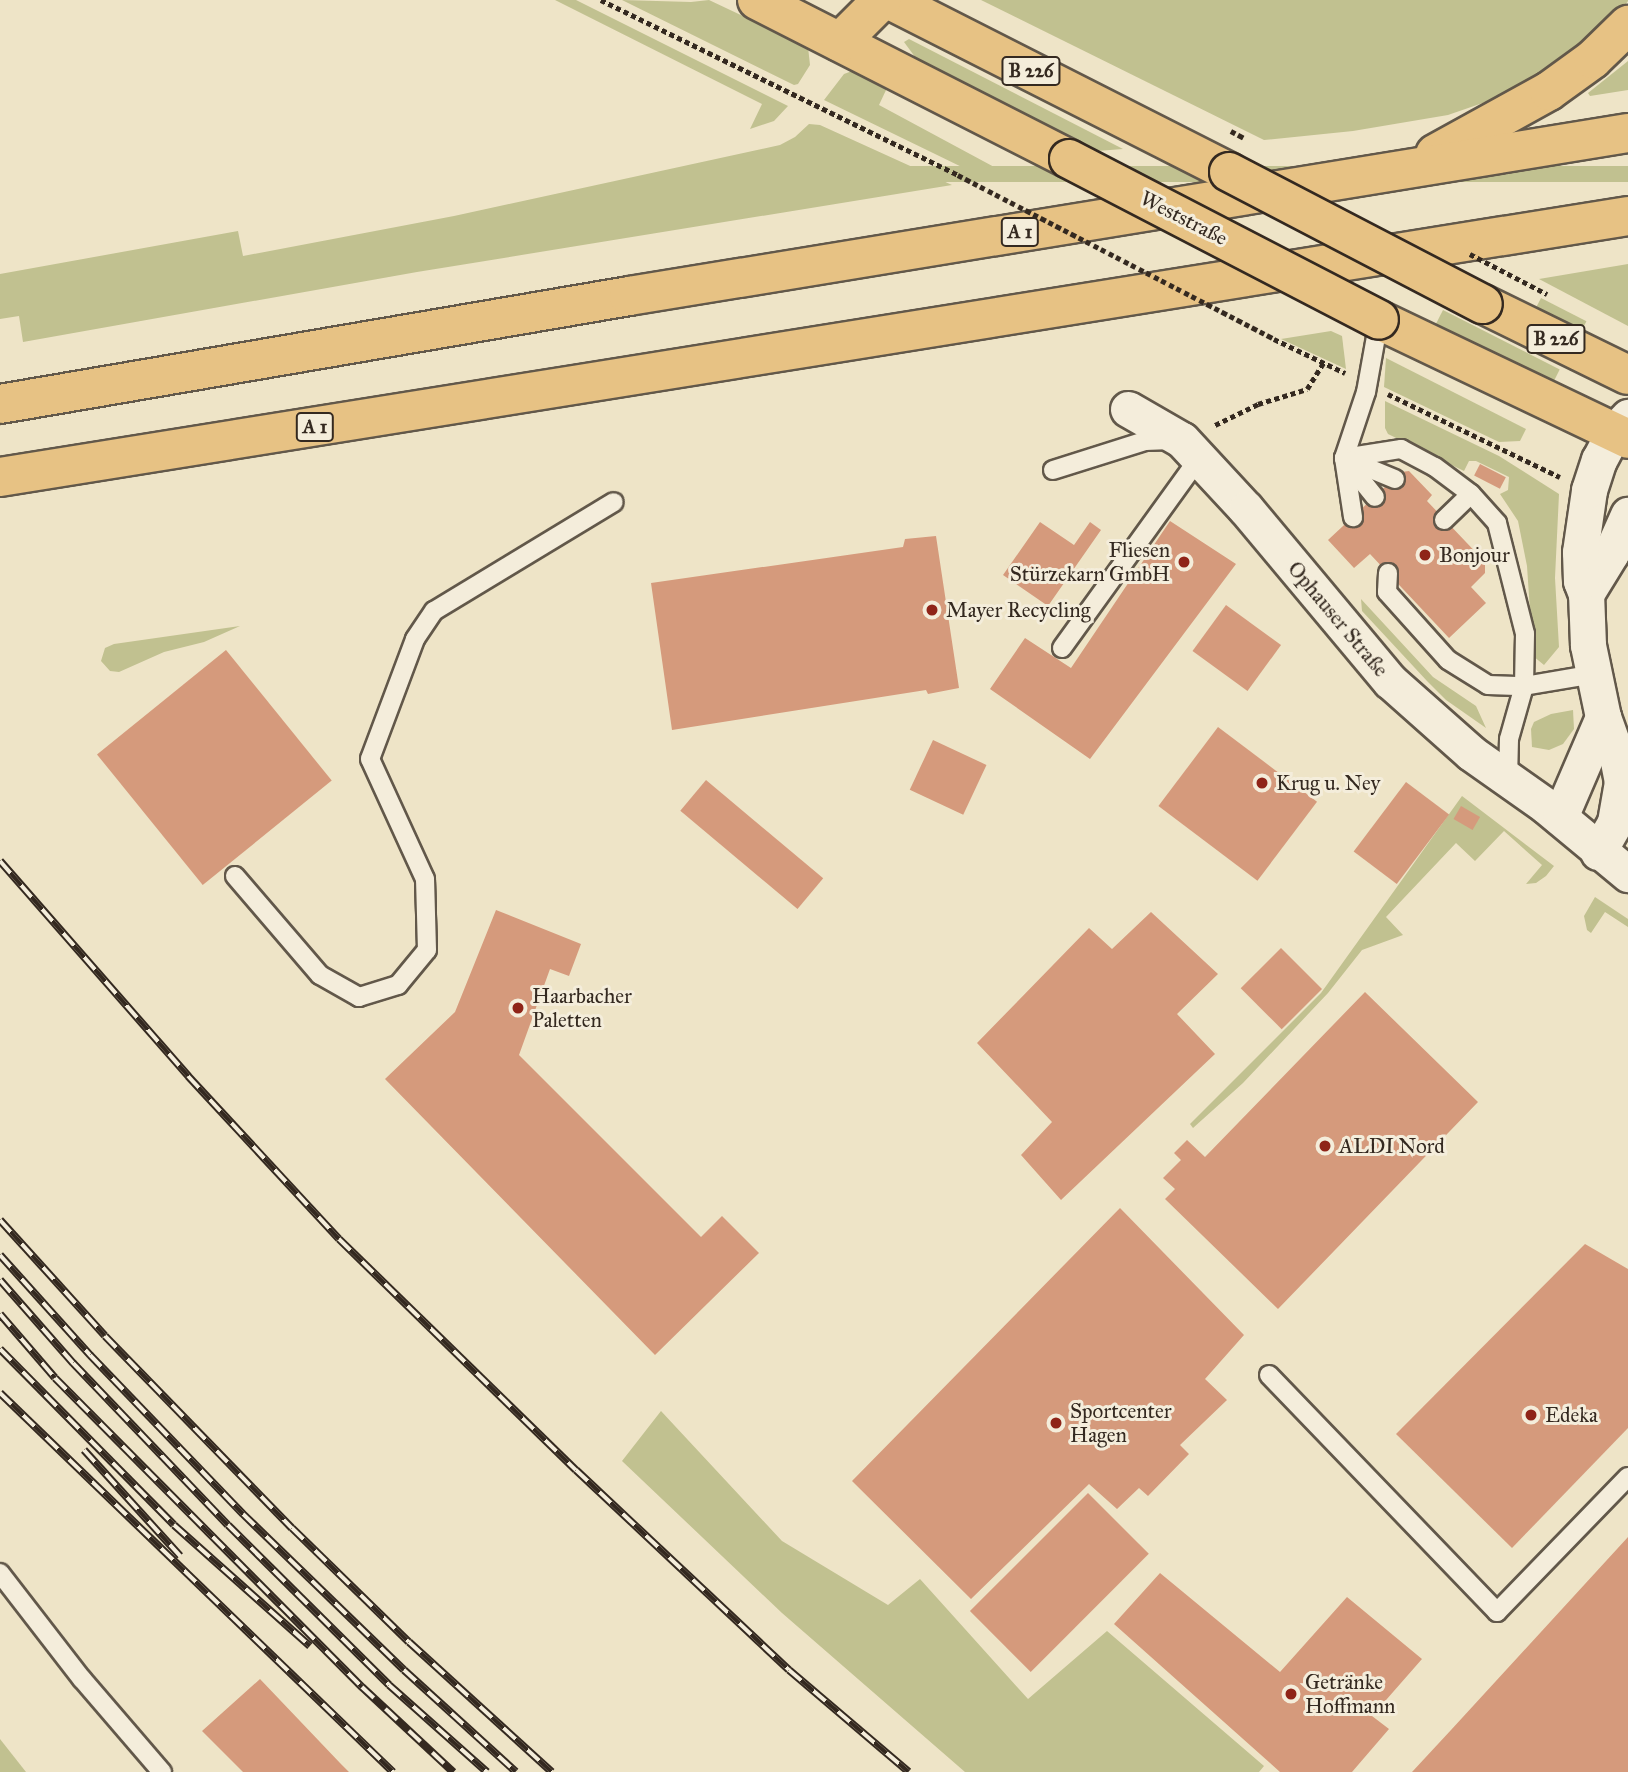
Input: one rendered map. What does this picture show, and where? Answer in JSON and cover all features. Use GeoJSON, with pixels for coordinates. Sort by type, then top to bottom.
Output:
{"type":"FeatureCollection","features":[{"type":"Feature","properties":{"kind":"main road","name":"Weststraße"},"geometry":{"type":"LineString","coordinates":[[757,0],[1379,320],[1623,429]]}},
{"type":"Feature","properties":{"kind":"main road"},"geometry":{"type":"LineString","coordinates":[[840,42],[851,0]]}},
{"type":"Feature","properties":{"kind":"main road"},"geometry":{"type":"LineString","coordinates":[[840,42],[882,0]]}},
{"type":"Feature","properties":{"kind":"main road","name":"B 226"},"geometry":{"type":"LineString","coordinates":[[890,0],[1172,142],[1483,304],[1628,375]]}},
{"type":"Feature","properties":{"kind":"main road"},"geometry":{"type":"LineString","coordinates":[[1412,167],[1549,91],[1593,59],[1628,25]]}},
{"type":"Feature","properties":{"kind":"main road","name":"A 1"},"geometry":{"type":"LineString","coordinates":[[0,404],[629,296],[1628,133]]}},
{"type":"Feature","properties":{"kind":"main road","name":"A 1"},"geometry":{"type":"LineString","coordinates":[[0,477],[1628,216]]}},
{"type":"Feature","properties":{"kind":"street","name":"Ophauser Straße"},"geometry":{"type":"LineString","coordinates":[[1128,410],[1190,449],[1246,509],[1390,681],[1471,753],[1560,817],[1598,852],[1628,874]]}},
{"type":"Feature","properties":{"kind":"street"},"geometry":{"type":"LineString","coordinates":[[1598,852],[1615,822],[1622,782],[1617,756],[1603,717],[1588,645],[1586,594],[1581,582],[1580,552],[1590,490],[1599,460],[1623,429]]}},
{"type":"Feature","properties":{"kind":"street"},"geometry":{"type":"LineString","coordinates":[[1586,594],[1611,553],[1628,515]]}},
{"type":"Feature","properties":{"kind":"street"},"geometry":{"type":"LineString","coordinates":[[1560,817],[1603,717]]}},
{"type":"Feature","properties":{"kind":"lane"},"geometry":{"type":"LineString","coordinates":[[1353,517],[1344,458],[1366,392],[1379,320]]}},
{"type":"Feature","properties":{"kind":"lane"},"geometry":{"type":"LineString","coordinates":[[1053,470],[1145,441],[1190,449],[1062,648]]}},
{"type":"Feature","properties":{"kind":"lane"},"geometry":{"type":"LineString","coordinates":[[1344,458],[1401,449],[1436,467],[1471,494],[1497,523],[1508,558],[1525,634],[1524,686],[1509,739],[1508,779]]}},
{"type":"Feature","properties":{"kind":"lane"},"geometry":{"type":"LineString","coordinates":[[1344,458],[1395,479]]}},
{"type":"Feature","properties":{"kind":"lane"},"geometry":{"type":"LineString","coordinates":[[1344,458],[1375,497]]}},
{"type":"Feature","properties":{"kind":"lane"},"geometry":{"type":"LineString","coordinates":[[1444,520],[1471,494]]}},
{"type":"Feature","properties":{"kind":"lane"},"geometry":{"type":"LineString","coordinates":[[235,876],[320,975],[359,997],[398,985],[427,950],[425,879],[370,759],[415,639],[434,611],[614,502]]}},
{"type":"Feature","properties":{"kind":"lane"},"geometry":{"type":"LineString","coordinates":[[1388,573],[1387,592],[1448,660],[1488,685],[1524,686],[1594,674]]}},
{"type":"Feature","properties":{"kind":"lane"},"geometry":{"type":"LineString","coordinates":[[1269,1375],[1497,1612],[1628,1477]]}},
{"type":"Feature","properties":{"kind":"lane"},"geometry":{"type":"LineString","coordinates":[[0,1573],[82,1679],[162,1772]]}},
{"type":"Feature","properties":{"kind":"path"},"geometry":{"type":"LineString","coordinates":[[601,0],[958,175],[1346,374]]}},
{"type":"Feature","properties":{"kind":"path"},"geometry":{"type":"LineString","coordinates":[[1190,449],[1258,404],[1307,389],[1323,363]]}},
{"type":"Feature","properties":{"kind":"path"},"geometry":{"type":"LineString","coordinates":[[1383,391],[1570,481]]}},
{"type":"Feature","properties":{"kind":"green space"},"geometry":{"type":"Polygon","coordinates":[[[555,0],[576,0],[788,106],[774,121],[750,129],[762,104],[555,0]]]}},
{"type":"Feature","properties":{"kind":"green space"},"geometry":{"type":"Polygon","coordinates":[[[622,0],[709,0],[808,47],[810,65],[798,84],[794,85],[622,0]]]}},
{"type":"Feature","properties":{"kind":"green space"},"geometry":{"type":"Polygon","coordinates":[[[981,0],[1628,1],[1611,26],[1529,87],[1448,115],[1353,131],[1264,140],[981,0]]]}},
{"type":"Feature","properties":{"kind":"green space"},"geometry":{"type":"Polygon","coordinates":[[[909,39],[1123,149],[1097,151],[918,61],[904,42],[909,39]]]}},
{"type":"Feature","properties":{"kind":"green space"},"geometry":{"type":"Polygon","coordinates":[[[1628,61],[1628,90],[1590,96],[1588,93],[1628,61]]]}},
{"type":"Feature","properties":{"kind":"green space"},"geometry":{"type":"Polygon","coordinates":[[[852,71],[887,88],[879,105],[996,168],[970,171],[824,100],[844,74],[852,71]]]}},
{"type":"Feature","properties":{"kind":"green space"},"geometry":{"type":"Polygon","coordinates":[[[809,124],[820,125],[952,185],[417,272],[23,342],[19,316],[0,319],[0,274],[238,231],[243,256],[454,216],[780,145],[795,137],[809,124]]]}},
{"type":"Feature","properties":{"kind":"green space"},"geometry":{"type":"Polygon","coordinates":[[[831,166],[1628,166],[1628,182],[831,182],[831,166]]]}},
{"type":"Feature","properties":{"kind":"green space"},"geometry":{"type":"Polygon","coordinates":[[[1628,264],[1628,326],[1539,279],[1628,264]]]}},
{"type":"Feature","properties":{"kind":"green space"},"geometry":{"type":"Polygon","coordinates":[[[1541,298],[1586,321],[1581,333],[1535,310],[1541,298]]]}},
{"type":"Feature","properties":{"kind":"green space"},"geometry":{"type":"Polygon","coordinates":[[[1443,310],[1560,369],[1551,386],[1434,327],[1443,310]]]}},
{"type":"Feature","properties":{"kind":"green space"},"geometry":{"type":"Polygon","coordinates":[[[1331,331],[1342,336],[1346,369],[1281,339],[1331,331]]]}},
{"type":"Feature","properties":{"kind":"green space"},"geometry":{"type":"Polygon","coordinates":[[[1386,358],[1526,429],[1520,441],[1499,442],[1384,387],[1386,358]]]}},
{"type":"Feature","properties":{"kind":"green space"},"geometry":{"type":"Polygon","coordinates":[[[1385,401],[1499,456],[1559,494],[1555,578],[1559,647],[1544,665],[1533,656],[1527,566],[1518,521],[1500,494],[1508,490],[1509,477],[1476,461],[1469,461],[1464,471],[1388,434],[1385,428],[1385,401]]]}},
{"type":"Feature","properties":{"kind":"green space"},"geometry":{"type":"Polygon","coordinates":[[[1361,599],[1433,677],[1476,706],[1486,728],[1446,700],[1427,681],[1362,611],[1361,599]]]}},
{"type":"Feature","properties":{"kind":"green space"},"geometry":{"type":"Polygon","coordinates":[[[240,626],[204,642],[164,652],[119,672],[110,671],[101,661],[105,648],[114,644],[240,626]]]}},
{"type":"Feature","properties":{"kind":"green space"},"geometry":{"type":"Polygon","coordinates":[[[1573,710],[1574,729],[1563,744],[1549,750],[1532,747],[1531,729],[1534,722],[1551,714],[1573,710]]]}},
{"type":"Feature","properties":{"kind":"green space"},"geometry":{"type":"Polygon","coordinates":[[[1462,796],[1554,866],[1546,876],[1536,883],[1526,884],[1542,865],[1504,831],[1475,861],[1456,843],[1386,917],[1403,935],[1362,950],[1328,993],[1243,1083],[1193,1128],[1190,1124],[1321,993],[1462,796]]]}},
{"type":"Feature","properties":{"kind":"green space"},"geometry":{"type":"Polygon","coordinates":[[[1595,897],[1628,919],[1628,927],[1605,912],[1591,933],[1587,930],[1584,916],[1595,897]]]}},
{"type":"Feature","properties":{"kind":"green space"},"geometry":{"type":"Polygon","coordinates":[[[661,1411],[782,1541],[888,1605],[920,1579],[1028,1699],[1107,1631],[1264,1766],[1259,1772],[965,1772],[782,1613],[622,1461],[661,1411]]]}},
{"type":"Feature","properties":{"kind":"green space"},"geometry":{"type":"Polygon","coordinates":[[[0,1739],[26,1772],[0,1772],[0,1739]]]}},
{"type":"Feature","properties":{"kind":"building"},"geometry":{"type":"Polygon","coordinates":[[[1480,464],[1506,477],[1500,489],[1474,476],[1480,464]]]}},
{"type":"Feature","properties":{"kind":"building"},"geometry":{"type":"Polygon","coordinates":[[[1409,471],[1432,495],[1427,501],[1485,562],[1485,573],[1471,587],[1486,603],[1449,638],[1370,554],[1354,568],[1328,540],[1401,472],[1409,471]]]}},
{"type":"Feature","properties":{"kind":"building"},"geometry":{"type":"Polygon","coordinates":[[[1170,521],[1236,564],[1090,759],[990,689],[1025,638],[1071,668],[1170,521]]]}},
{"type":"Feature","properties":{"kind":"building"},"geometry":{"type":"Polygon","coordinates":[[[1040,522],[1074,545],[1090,522],[1101,530],[1048,606],[1003,575],[1040,522]]]}},
{"type":"Feature","properties":{"kind":"building"},"geometry":{"type":"Polygon","coordinates":[[[936,536],[959,688],[928,694],[926,690],[672,730],[651,583],[903,547],[905,539],[936,536]]]}},
{"type":"Feature","properties":{"kind":"building"},"geometry":{"type":"Polygon","coordinates":[[[1226,605],[1281,645],[1248,691],[1192,651],[1226,605]]]}},
{"type":"Feature","properties":{"kind":"building"},"geometry":{"type":"Polygon","coordinates":[[[226,650],[332,781],[203,885],[97,754],[226,650]]]}},
{"type":"Feature","properties":{"kind":"building"},"geometry":{"type":"Polygon","coordinates":[[[1218,727],[1317,802],[1257,881],[1158,806],[1218,727]]]}},
{"type":"Feature","properties":{"kind":"building"},"geometry":{"type":"Polygon","coordinates":[[[933,740],[986,765],[963,815],[910,790],[933,740]]]}},
{"type":"Feature","properties":{"kind":"building"},"geometry":{"type":"Polygon","coordinates":[[[706,780],[823,878],[797,909],[680,811],[706,780]]]}},
{"type":"Feature","properties":{"kind":"building"},"geometry":{"type":"Polygon","coordinates":[[[1406,782],[1449,814],[1397,884],[1354,851],[1406,782]]]}},
{"type":"Feature","properties":{"kind":"building"},"geometry":{"type":"Polygon","coordinates":[[[1461,806],[1480,817],[1473,830],[1454,819],[1461,806]]]}},
{"type":"Feature","properties":{"kind":"building"},"geometry":{"type":"Polygon","coordinates":[[[496,910],[581,944],[569,976],[550,969],[519,1055],[701,1237],[722,1216],[759,1253],[655,1355],[385,1079],[455,1012],[496,910]]]}},
{"type":"Feature","properties":{"kind":"building"},"geometry":{"type":"Polygon","coordinates":[[[1151,912],[1218,974],[1177,1014],[1215,1054],[1061,1200],[1021,1155],[1052,1122],[977,1043],[1089,928],[1112,949],[1151,912]]]}},
{"type":"Feature","properties":{"kind":"building"},"geometry":{"type":"Polygon","coordinates":[[[1281,948],[1322,989],[1282,1029],[1241,988],[1281,948]]]}},
{"type":"Feature","properties":{"kind":"building","name":"ALDI Nord"},"geometry":{"type":"Polygon","coordinates":[[[1365,992],[1478,1102],[1278,1309],[1165,1199],[1175,1189],[1163,1178],[1181,1160],[1174,1153],[1187,1140],[1205,1157],[1365,992]]]}},
{"type":"Feature","properties":{"kind":"building","name":"Sportcenter Hagen"},"geometry":{"type":"Polygon","coordinates":[[[1120,1208],[1244,1335],[1205,1379],[1227,1400],[1180,1445],[1189,1454],[1148,1496],[1139,1488],[1117,1509],[1089,1484],[971,1599],[852,1481],[1120,1208]]]}},
{"type":"Feature","properties":{"kind":"building"},"geometry":{"type":"Polygon","coordinates":[[[1585,1244],[1628,1269],[1628,1428],[1512,1548],[1396,1434],[1585,1244]]]}},
{"type":"Feature","properties":{"kind":"building"},"geometry":{"type":"Polygon","coordinates":[[[1088,1493],[1149,1554],[1031,1672],[970,1611],[1088,1493]]]}},
{"type":"Feature","properties":{"kind":"building"},"geometry":{"type":"Polygon","coordinates":[[[1628,1537],[1628,1772],[1412,1772],[1451,1730],[1628,1537]]]}},
{"type":"Feature","properties":{"kind":"building","name":"Getränke Hoffmann"},"geometry":{"type":"Polygon","coordinates":[[[1160,1573],[1280,1672],[1347,1597],[1422,1659],[1372,1716],[1389,1729],[1352,1772],[1280,1772],[1114,1624],[1160,1573]]]}},
{"type":"Feature","properties":{"kind":"building"},"geometry":{"type":"Polygon","coordinates":[[[260,1679],[349,1772],[243,1772],[202,1731],[260,1679]]]}},
{"type":"Feature","properties":{"kind":"railway"},"geometry":{"type":"LineString","coordinates":[[0,861],[188,1076],[339,1239],[576,1470],[789,1670],[909,1772]]}},
{"type":"Feature","properties":{"kind":"railway"},"geometry":{"type":"LineString","coordinates":[[0,1220],[105,1336],[292,1528],[409,1642],[552,1772]]}},
{"type":"Feature","properties":{"kind":"railway"},"geometry":{"type":"LineString","coordinates":[[0,1255],[90,1355],[243,1514],[404,1670],[516,1772]]}},
{"type":"Feature","properties":{"kind":"railway"},"geometry":{"type":"LineString","coordinates":[[0,1280],[73,1363],[228,1525],[389,1685],[487,1772]]}},
{"type":"Feature","properties":{"kind":"railway"},"geometry":{"type":"LineString","coordinates":[[0,1314],[55,1378],[362,1687],[453,1772]]}},
{"type":"Feature","properties":{"kind":"railway"},"geometry":{"type":"LineString","coordinates":[[0,1349],[174,1525],[310,1646]]}},
{"type":"Feature","properties":{"kind":"railway"},"geometry":{"type":"LineString","coordinates":[[0,1393],[393,1772]]}},
{"type":"Feature","properties":{"kind":"railway"},"geometry":{"type":"LineString","coordinates":[[84,1450],[180,1556]]}},
{"type":"Feature","properties":{"kind":"place","name":"Bonjour"},"geometry":{"type":"Point","coordinates":[1425,555]}},
{"type":"Feature","properties":{"kind":"place","name":"Fliesen Stürzekarn GmbH"},"geometry":{"type":"Point","coordinates":[1184,562]}},
{"type":"Feature","properties":{"kind":"place","name":"Mayer Recycling"},"geometry":{"type":"Point","coordinates":[932,610]}},
{"type":"Feature","properties":{"kind":"place","name":"Krug u. Ney"},"geometry":{"type":"Point","coordinates":[1262,783]}},
{"type":"Feature","properties":{"kind":"place","name":"Haarbacher Paletten"},"geometry":{"type":"Point","coordinates":[518,1008]}},
{"type":"Feature","properties":{"kind":"place","name":"ALDI Nord"},"geometry":{"type":"Point","coordinates":[1325,1146]}},
{"type":"Feature","properties":{"kind":"place","name":"Edeka"},"geometry":{"type":"Point","coordinates":[1531,1415]}},
{"type":"Feature","properties":{"kind":"place","name":"Sportcenter Hagen"},"geometry":{"type":"Point","coordinates":[1056,1423]}},
{"type":"Feature","properties":{"kind":"place","name":"Getränke Hoffmann"},"geometry":{"type":"Point","coordinates":[1291,1694]}}]}
